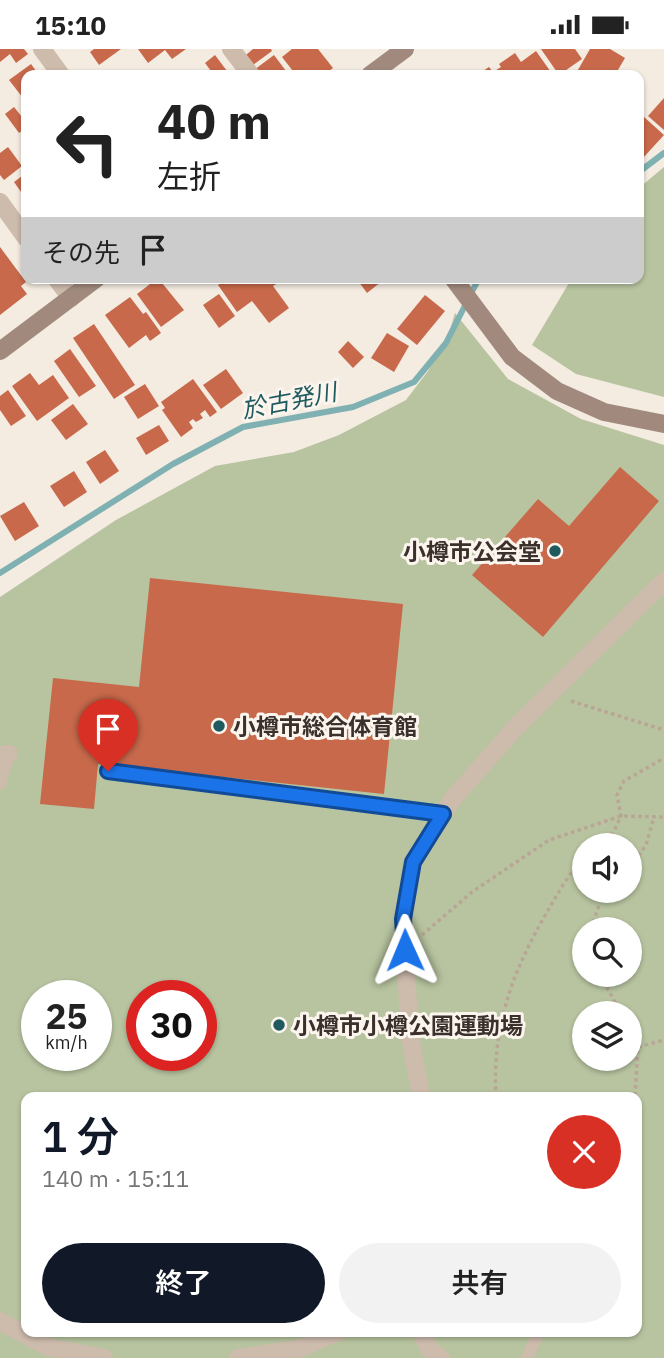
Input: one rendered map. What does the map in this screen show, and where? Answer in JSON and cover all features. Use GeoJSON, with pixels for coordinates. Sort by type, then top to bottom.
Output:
{"type":"FeatureCollection","features":[{"type":"Feature","properties":{"kind":"street"},"geometry":{"type":"LineString","coordinates":[[42,49],[57,70]]}},
{"type":"Feature","properties":{"kind":"street"},"geometry":{"type":"LineString","coordinates":[[231,49],[247,70]]}},
{"type":"Feature","properties":{"kind":"street"},"geometry":{"type":"LineString","coordinates":[[377,70],[405,49]]}},
{"type":"Feature","properties":{"kind":"street"},"geometry":{"type":"LineString","coordinates":[[0,202],[21,231]]}},
{"type":"Feature","properties":{"kind":"street"},"geometry":{"type":"LineString","coordinates":[[60,284],[71,298]]}},
{"type":"Feature","properties":{"kind":"street"},"geometry":{"type":"LineString","coordinates":[[0,351],[89,284]]}},
{"type":"Feature","properties":{"kind":"street"},"geometry":{"type":"LineString","coordinates":[[457,284],[512,357],[556,391],[604,412],[664,424]]}},
{"type":"Feature","properties":{"kind":"street"},"geometry":{"type":"LineString","coordinates":[[420,1092],[410,1036],[403,919],[413,862],[443,814],[515,728],[664,581]]}},
{"type":"Feature","properties":{"kind":"street"},"geometry":{"type":"LineString","coordinates":[[0,1321],[21,1332]]}},
{"type":"Feature","properties":{"kind":"street"},"geometry":{"type":"LineString","coordinates":[[30,1337],[48,1347],[104,1358]]}},
{"type":"Feature","properties":{"kind":"street"},"geometry":{"type":"LineString","coordinates":[[238,1358],[298,1349],[326,1337]]}},
{"type":"Feature","properties":{"kind":"street"},"geometry":{"type":"LineString","coordinates":[[424,1337],[430,1350],[441,1358]]}},
{"type":"Feature","properties":{"kind":"lane"},"geometry":{"type":"LineString","coordinates":[[0,784],[4,755]]}},
{"type":"Feature","properties":{"kind":"lane"},"geometry":{"type":"LineString","coordinates":[[108,771],[443,814]]}},
{"type":"Feature","properties":{"kind":"lane"},"geometry":{"type":"LineString","coordinates":[[527,1358],[537,1337]]}},
{"type":"Feature","properties":{"kind":"path"},"geometry":{"type":"LineString","coordinates":[[548,695],[664,730]]}},
{"type":"Feature","properties":{"kind":"path"},"geometry":{"type":"LineString","coordinates":[[612,833],[621,816],[617,795],[624,781],[664,758]]}},
{"type":"Feature","properties":{"kind":"path"},"geometry":{"type":"LineString","coordinates":[[405,950],[472,892],[549,840],[621,816],[664,817]]}},
{"type":"Feature","properties":{"kind":"path"},"geometry":{"type":"LineString","coordinates":[[642,850],[654,817]]}},
{"type":"Feature","properties":{"kind":"path"},"geometry":{"type":"LineString","coordinates":[[496,1092],[498,1030],[511,983],[531,941],[572,873]]}},
{"type":"Feature","properties":{"kind":"path"},"geometry":{"type":"LineString","coordinates":[[642,1046],[664,1040]]}},
{"type":"Feature","properties":{"kind":"path"},"geometry":{"type":"LineString","coordinates":[[635,1092],[637,1071]]}},
{"type":"Feature","properties":{"kind":"green space"},"geometry":{"type":"Polygon","coordinates":[[[664,167],[664,397],[576,374],[532,345],[568,284],[644,284],[644,184],[664,167]]]}},
{"type":"Feature","properties":{"kind":"green space"},"geometry":{"type":"Polygon","coordinates":[[[455,313],[508,379],[581,419],[664,445],[664,1358],[0,1358],[0,597],[116,520],[215,466],[294,452],[339,435],[406,400],[428,371],[450,330],[455,313]]]}},
{"type":"Feature","properties":{"kind":"building"},"geometry":{"type":"Polygon","coordinates":[[[0,49],[24,49],[28,54],[16,63],[10,54],[0,62],[0,49]]]}},
{"type":"Feature","properties":{"kind":"building"},"geometry":{"type":"Polygon","coordinates":[[[94,49],[121,49],[99,65],[90,52],[94,49]]]}},
{"type":"Feature","properties":{"kind":"building"},"geometry":{"type":"Polygon","coordinates":[[[138,49],[186,49],[172,59],[165,50],[148,63],[138,49]]]}},
{"type":"Feature","properties":{"kind":"building"},"geometry":{"type":"Polygon","coordinates":[[[253,49],[272,51],[253,65],[246,55],[253,49]]]}},
{"type":"Feature","properties":{"kind":"building"},"geometry":{"type":"Polygon","coordinates":[[[292,49],[318,49],[333,68],[292,70],[282,57],[292,49]]]}},
{"type":"Feature","properties":{"kind":"building"},"geometry":{"type":"Polygon","coordinates":[[[541,49],[575,49],[582,59],[566,70],[556,70],[541,49]]]}},
{"type":"Feature","properties":{"kind":"building"},"geometry":{"type":"Polygon","coordinates":[[[590,49],[610,49],[625,58],[618,70],[578,70],[590,49]]]}},
{"type":"Feature","properties":{"kind":"building"},"geometry":{"type":"Polygon","coordinates":[[[536,51],[549,70],[496,70],[501,67],[499,64],[515,53],[521,62],[536,51]]]}},
{"type":"Feature","properties":{"kind":"building"},"geometry":{"type":"Polygon","coordinates":[[[215,55],[226,70],[210,70],[205,63],[215,55]]]}},
{"type":"Feature","properties":{"kind":"building"},"geometry":{"type":"Polygon","coordinates":[[[274,55],[285,70],[254,70],[274,55]]]}},
{"type":"Feature","properties":{"kind":"building"},"geometry":{"type":"Polygon","coordinates":[[[31,64],[35,70],[23,70],[31,64]]]}},
{"type":"Feature","properties":{"kind":"building"},"geometry":{"type":"Polygon","coordinates":[[[21,71],[21,95],[9,80],[21,71]]]}},
{"type":"Feature","properties":{"kind":"building"},"geometry":{"type":"Polygon","coordinates":[[[664,98],[664,130],[648,116],[664,98]]]}},
{"type":"Feature","properties":{"kind":"building"},"geometry":{"type":"Polygon","coordinates":[[[14,107],[21,116],[21,132],[19,133],[5,114],[14,107]]]}},
{"type":"Feature","properties":{"kind":"building"},"geometry":{"type":"Polygon","coordinates":[[[644,117],[664,135],[644,157],[644,117]]]}},
{"type":"Feature","properties":{"kind":"building"},"geometry":{"type":"Polygon","coordinates":[[[8,147],[21,165],[4,180],[0,175],[0,153],[8,147]]]}},
{"type":"Feature","properties":{"kind":"building"},"geometry":{"type":"Polygon","coordinates":[[[21,177],[21,192],[14,182],[21,177]]]}},
{"type":"Feature","properties":{"kind":"building"},"geometry":{"type":"Polygon","coordinates":[[[0,247],[21,275],[21,284],[24,284],[21,286],[27,294],[0,315],[0,247]]]}},
{"type":"Feature","properties":{"kind":"building"},"geometry":{"type":"Polygon","coordinates":[[[150,284],[163,284],[184,310],[161,327],[137,294],[150,284]]]}},
{"type":"Feature","properties":{"kind":"building"},"geometry":{"type":"Polygon","coordinates":[[[276,284],[273,286],[289,308],[269,323],[252,301],[237,312],[218,285],[276,284]]]}},
{"type":"Feature","properties":{"kind":"building"},"geometry":{"type":"Polygon","coordinates":[[[360,284],[378,284],[367,293],[360,284]]]}},
{"type":"Feature","properties":{"kind":"building"},"geometry":{"type":"Polygon","coordinates":[[[219,294],[235,316],[219,328],[203,305],[219,294]]]}},
{"type":"Feature","properties":{"kind":"building"},"geometry":{"type":"Polygon","coordinates":[[[425,295],[445,311],[417,345],[397,329],[425,295]]]}},
{"type":"Feature","properties":{"kind":"building"},"geometry":{"type":"Polygon","coordinates":[[[130,297],[143,314],[146,312],[161,333],[150,341],[146,335],[129,348],[105,315],[130,297]]]}},
{"type":"Feature","properties":{"kind":"building"},"geometry":{"type":"Polygon","coordinates":[[[94,324],[135,385],[114,399],[73,338],[94,324]]]}},
{"type":"Feature","properties":{"kind":"building"},"geometry":{"type":"Polygon","coordinates":[[[387,333],[409,346],[394,372],[371,358],[387,333]]]}},
{"type":"Feature","properties":{"kind":"building"},"geometry":{"type":"Polygon","coordinates":[[[348,341],[364,357],[353,368],[338,352],[348,341]]]}},
{"type":"Feature","properties":{"kind":"building"},"geometry":{"type":"Polygon","coordinates":[[[70,349],[96,386],[79,397],[54,361],[70,349]]]}},
{"type":"Feature","properties":{"kind":"building"},"geometry":{"type":"Polygon","coordinates":[[[226,369],[243,393],[221,409],[203,385],[226,369]]]}},
{"type":"Feature","properties":{"kind":"building"},"geometry":{"type":"Polygon","coordinates":[[[30,373],[39,385],[53,375],[69,398],[37,421],[12,386],[30,373]]]}},
{"type":"Feature","properties":{"kind":"building"},"geometry":{"type":"Polygon","coordinates":[[[193,379],[217,412],[210,417],[205,410],[200,414],[203,418],[189,422],[193,428],[181,437],[162,410],[165,408],[161,402],[193,379]]]}},
{"type":"Feature","properties":{"kind":"building"},"geometry":{"type":"Polygon","coordinates":[[[145,384],[159,406],[138,419],[124,397],[145,384]]]}},
{"type":"Feature","properties":{"kind":"building"},"geometry":{"type":"Polygon","coordinates":[[[8,390],[26,416],[11,426],[0,410],[0,396],[8,390]]]}},
{"type":"Feature","properties":{"kind":"building"},"geometry":{"type":"Polygon","coordinates":[[[73,404],[88,424],[66,440],[51,420],[73,404]]]}},
{"type":"Feature","properties":{"kind":"building"},"geometry":{"type":"Polygon","coordinates":[[[159,425],[169,441],[146,455],[136,438],[159,425]]]}},
{"type":"Feature","properties":{"kind":"building"},"geometry":{"type":"Polygon","coordinates":[[[105,450],[119,471],[100,484],[86,462],[105,450]]]}},
{"type":"Feature","properties":{"kind":"building","name":"小樽市公会堂"},"geometry":{"type":"Polygon","coordinates":[[[620,467],[659,501],[543,637],[472,575],[538,499],[569,526],[620,467]]]}},
{"type":"Feature","properties":{"kind":"building"},"geometry":{"type":"Polygon","coordinates":[[[74,471],[87,492],[64,507],[50,486],[74,471]]]}},
{"type":"Feature","properties":{"kind":"building"},"geometry":{"type":"Polygon","coordinates":[[[24,502],[39,526],[15,541],[0,516],[24,502]]]}},
{"type":"Feature","properties":{"kind":"building","name":"小樽市総合体育館"},"geometry":{"type":"Polygon","coordinates":[[[150,578],[403,604],[384,794],[98,764],[94,809],[40,804],[53,678],[139,687],[150,578]]]}},
{"type":"Feature","properties":{"kind":"waterway","name":"於古発川"},"geometry":{"type":"LineString","coordinates":[[644,168],[664,153]]}},
{"type":"Feature","properties":{"kind":"waterway","name":"於古発川"},"geometry":{"type":"LineString","coordinates":[[0,573],[173,464],[243,427],[353,407],[414,382],[446,343],[476,284]]}},
{"type":"Feature","properties":{"kind":"place","name":"小樽市公会堂"},"geometry":{"type":"Point","coordinates":[555,551]}},
{"type":"Feature","properties":{"kind":"place","name":"小樽市総合体育館"},"geometry":{"type":"Point","coordinates":[219,726]}},
{"type":"Feature","properties":{"kind":"place","name":"小樽市小樽公園運動場"},"geometry":{"type":"Point","coordinates":[279,1025]}},
{"type":"Feature","properties":{"kind":"route"},"geometry":{"type":"LineString","coordinates":[[108,771],[443,814],[413,862],[403,919],[405,950]]}}]}
